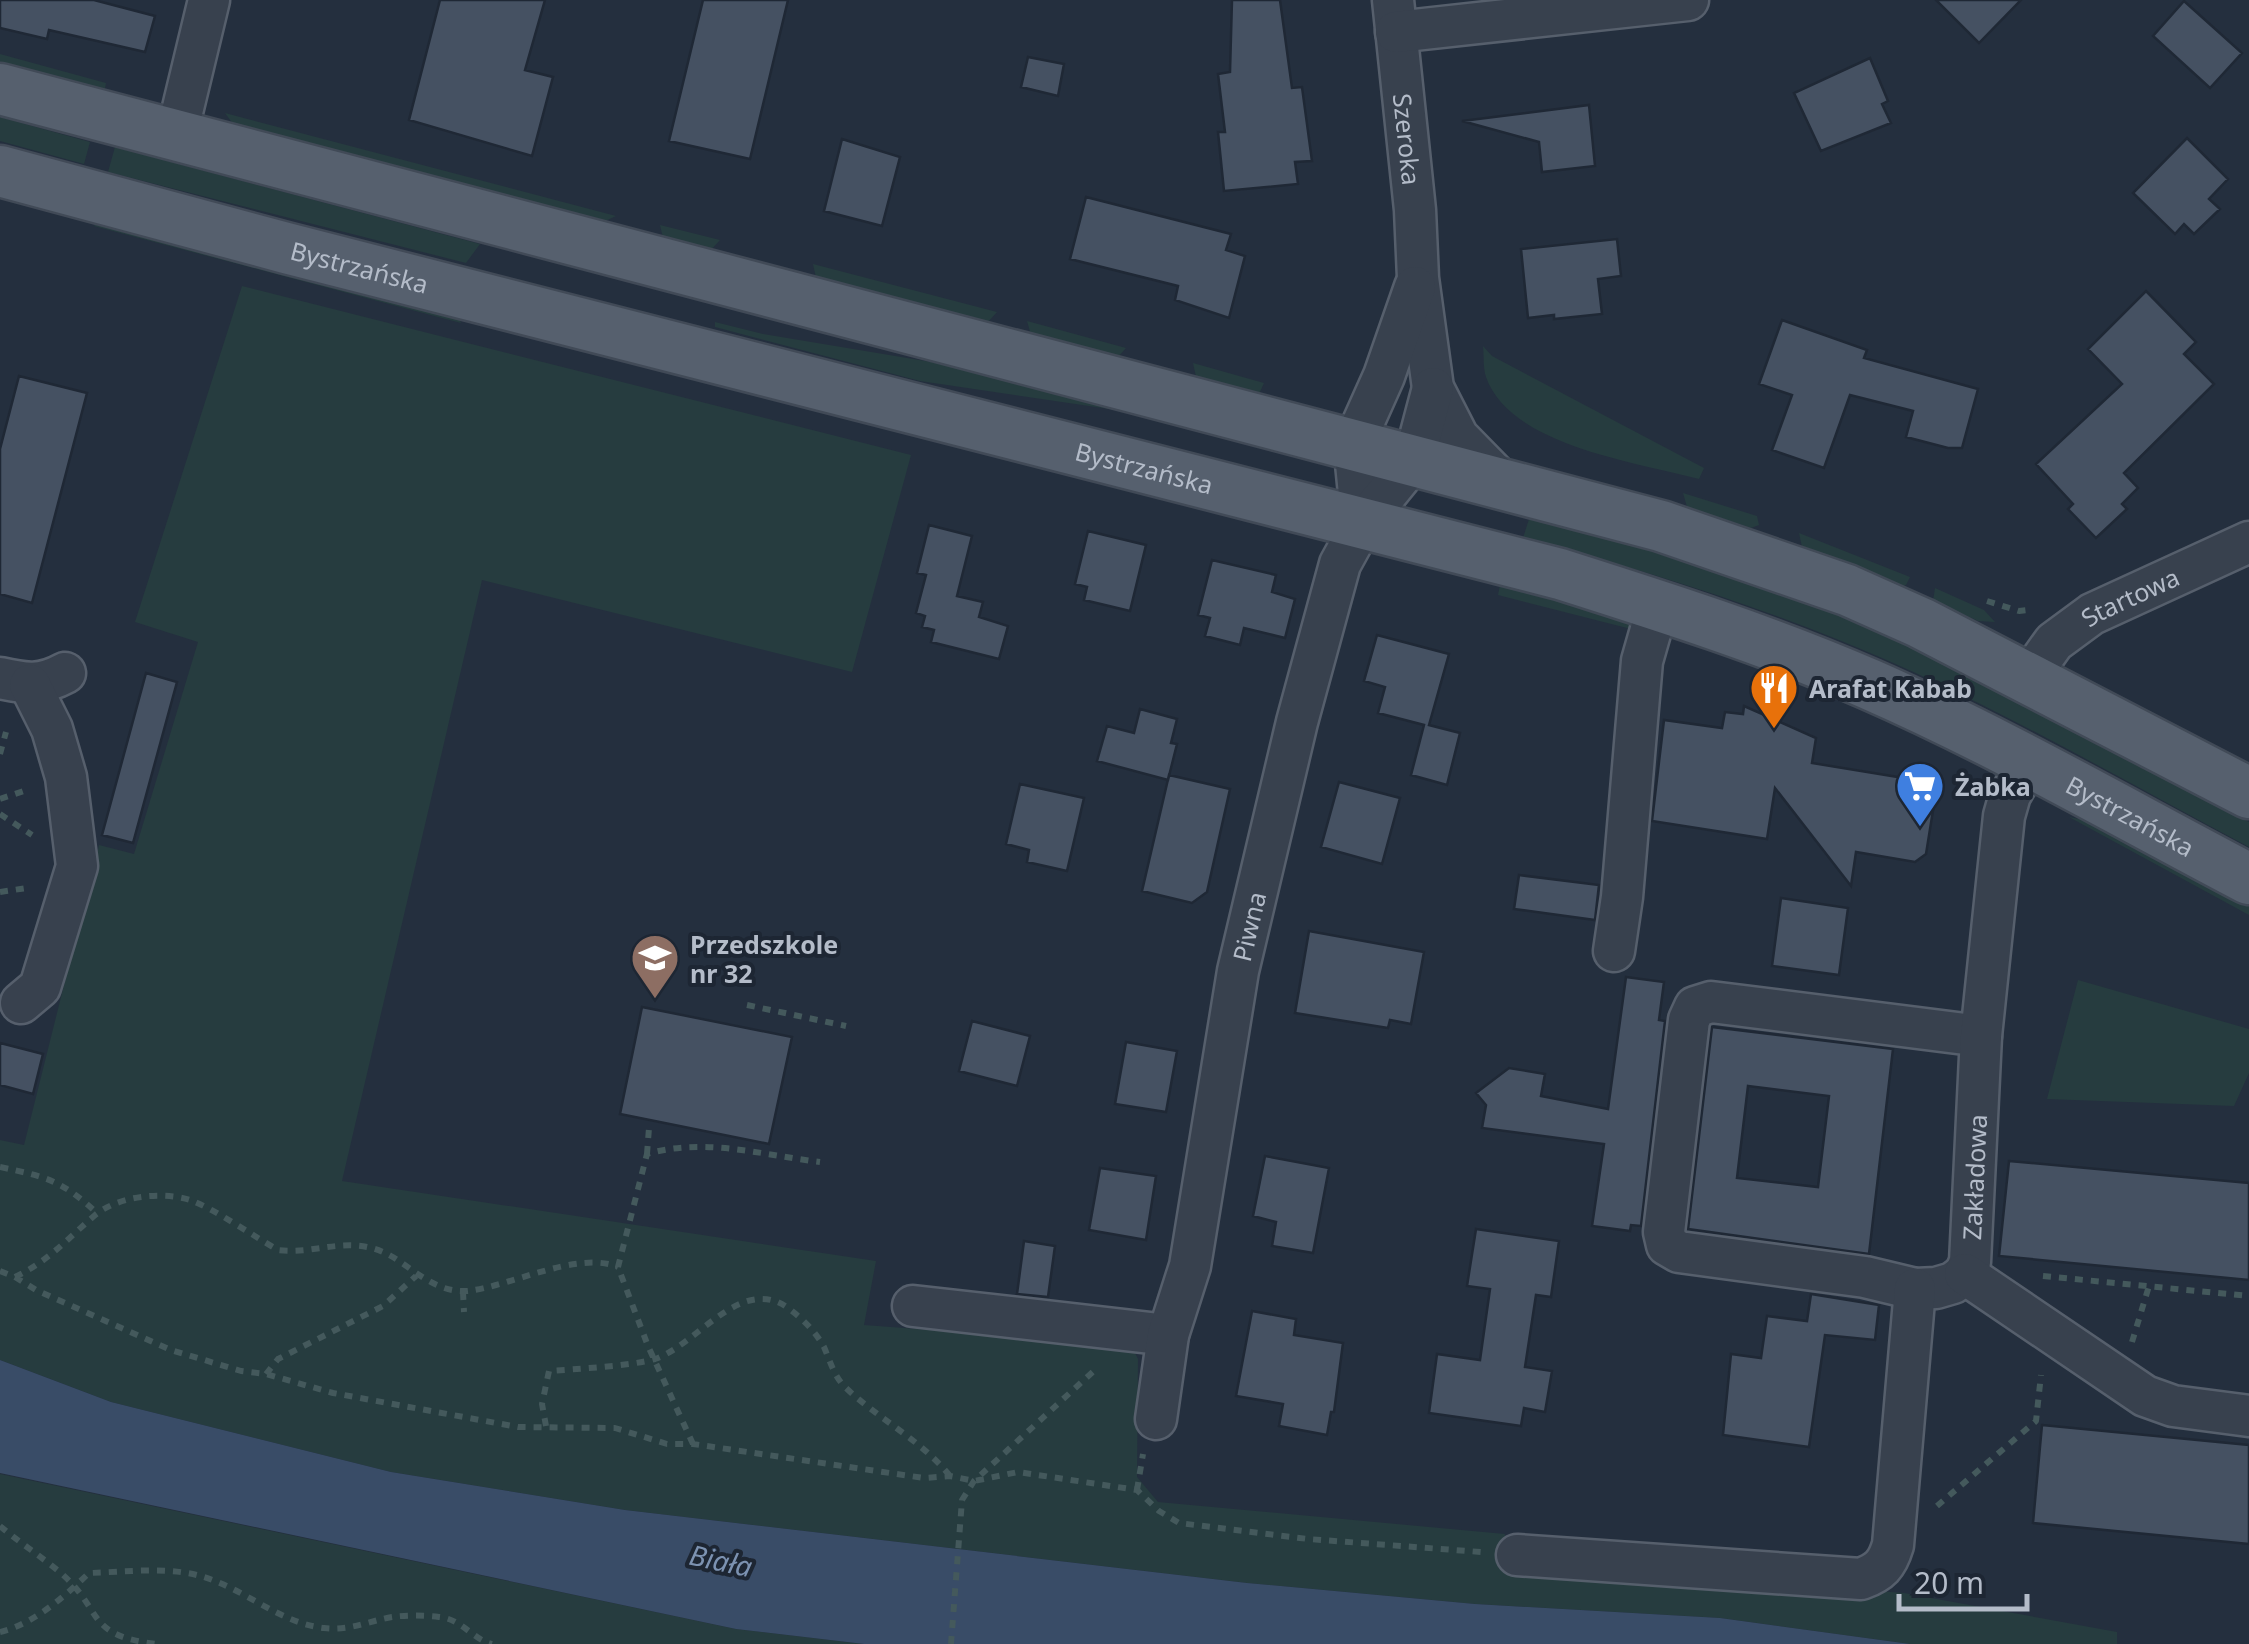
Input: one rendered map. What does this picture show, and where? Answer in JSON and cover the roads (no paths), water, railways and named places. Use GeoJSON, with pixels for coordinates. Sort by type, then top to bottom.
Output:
{"type":"FeatureCollection","features":[{"type":"Feature","properties":{"kind":"main road"},"geometry":{"type":"LineString","coordinates":[[0,89],[1661,526],[1847,590],[2028,676],[2249,794]]}},
{"type":"Feature","properties":{"kind":"main road","name":"Bystrzańska"},"geometry":{"type":"LineString","coordinates":[[0,170],[1560,574],[1770,643],[1870,684],[2249,880]]}},
{"type":"Feature","properties":{"kind":"main road"},"geometry":{"type":"LineString","coordinates":[[474,295],[507,224]]}},
{"type":"Feature","properties":{"kind":"street"},"geometry":{"type":"LineString","coordinates":[[176,137],[209,0]]}},
{"type":"Feature","properties":{"kind":"street"},"geometry":{"type":"LineString","coordinates":[[1395,16],[1688,0]]}},
{"type":"Feature","properties":{"kind":"street","name":"Szeroka"},"geometry":{"type":"LineString","coordinates":[[1395,16],[1418,278],[1434,388],[1458,437],[1505,485]]}},
{"type":"Feature","properties":{"kind":"street","name":"Szeroka"},"geometry":{"type":"LineString","coordinates":[[1354,443],[1384,376],[1418,278]]}},
{"type":"Feature","properties":{"kind":"street","name":"Szeroka"},"geometry":{"type":"LineString","coordinates":[[1362,524],[1414,460],[1434,388]]}},
{"type":"Feature","properties":{"kind":"street"},"geometry":{"type":"LineString","coordinates":[[1354,443],[1362,524]]}},
{"type":"Feature","properties":{"kind":"street","name":"Piwna"},"geometry":{"type":"LineString","coordinates":[[1156,1418],[1168,1335],[1190,1266],[1238,971],[1297,722],[1340,564],[1362,524]]}},
{"type":"Feature","properties":{"kind":"street","name":"Startowa"},"geometry":{"type":"LineString","coordinates":[[2028,676],[2054,642],[2092,614],[2249,542]]}},
{"type":"Feature","properties":{"kind":"street"},"geometry":{"type":"LineString","coordinates":[[1614,951],[1624,880],[1642,661],[1658,605]]}},
{"type":"Feature","properties":{"kind":"street"},"geometry":{"type":"LineString","coordinates":[[21,1003],[40,987],[77,866],[66,777],[32,678]]}},
{"type":"Feature","properties":{"kind":"street","name":"Zakładowa"},"geometry":{"type":"LineString","coordinates":[[2028,763],[2010,795],[2004,816],[1981,1036],[1970,1262],[1965,1274],[2146,1396],[2173,1406],[2249,1416]]}},
{"type":"Feature","properties":{"kind":"street"},"geometry":{"type":"LineString","coordinates":[[1965,1274],[1953,1283],[1915,1289],[1865,1277],[1679,1252],[1667,1245],[1664,1232],[1689,1020],[1695,1007],[1711,1002],[1981,1036]]}},
{"type":"Feature","properties":{"kind":"street"},"geometry":{"type":"LineString","coordinates":[[1517,1555],[1860,1579],[1876,1574],[1888,1562],[1896,1510],[1915,1289]]}},
{"type":"Feature","properties":{"kind":"street"},"geometry":{"type":"LineString","coordinates":[[913,1306],[1168,1335]]}},
{"type":"Feature","properties":{"kind":"water","name":"Biała"},"geometry":{"type":"Polygon","coordinates":[[[0,1360],[111,1402],[391,1472],[625,1510],[1247,1583],[1475,1604],[1720,1618],[1910,1644],[864,1644],[736,1629],[0,1473],[0,1360]]]}},
{"type":"Feature","properties":{"kind":"place","name":"Arafat Kabab"},"geometry":{"type":"Point","coordinates":[1774,730]}},
{"type":"Feature","properties":{"kind":"place","name":"Żabka"},"geometry":{"type":"Point","coordinates":[1920,828]}},
{"type":"Feature","properties":{"kind":"place","name":"Przedszkole nr 32"},"geometry":{"type":"Point","coordinates":[655,1000]}}]}
